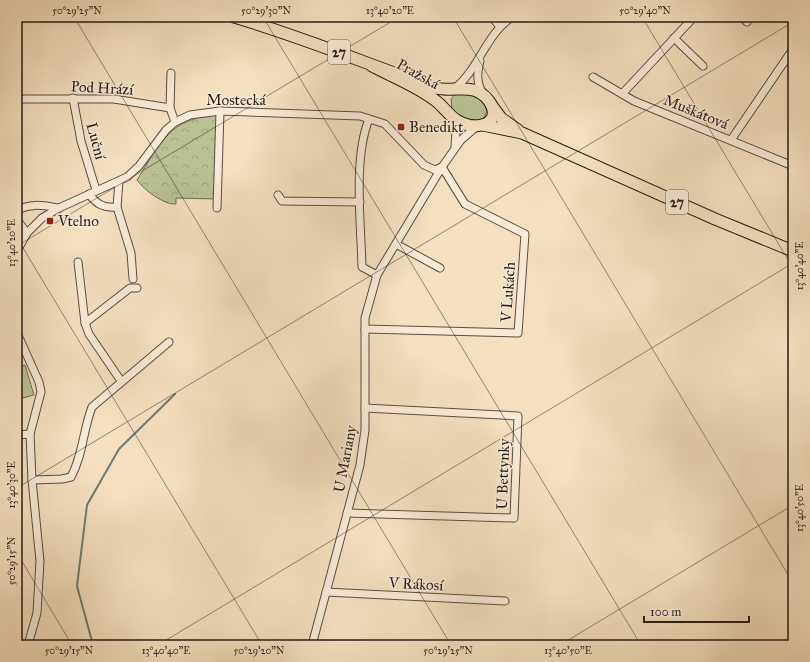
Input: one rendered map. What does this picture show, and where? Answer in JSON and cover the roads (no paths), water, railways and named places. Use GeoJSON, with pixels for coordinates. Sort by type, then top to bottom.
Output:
{"type":"FeatureCollection","features":[{"type":"Feature","properties":{"kind":"main road","name":"Pražská"},"geometry":{"type":"LineString","coordinates":[[234,17],[306,39],[372,66],[436,88],[473,90],[489,102],[501,118],[522,133]]}},
{"type":"Feature","properties":{"kind":"main road","name":"Pražská"},"geometry":{"type":"LineString","coordinates":[[372,66],[428,95],[449,113],[465,124],[481,125],[522,133]]}},
{"type":"Feature","properties":{"kind":"main road","name":"Pražská"},"geometry":{"type":"LineString","coordinates":[[449,113],[444,98],[452,89]]}},
{"type":"Feature","properties":{"kind":"main road"},"geometry":{"type":"LineString","coordinates":[[481,125],[492,117],[489,102]]}},
{"type":"Feature","properties":{"kind":"main road","name":"27"},"geometry":{"type":"LineString","coordinates":[[522,133],[715,219],[793,251]]}},
{"type":"Feature","properties":{"kind":"street"},"geometry":{"type":"LineString","coordinates":[[415,18],[424,17]]}},
{"type":"Feature","properties":{"kind":"street"},"geometry":{"type":"LineString","coordinates":[[492,17],[500,27]]}},
{"type":"Feature","properties":{"kind":"street"},"geometry":{"type":"LineString","coordinates":[[452,89],[465,78],[500,27],[512,17]]}},
{"type":"Feature","properties":{"kind":"street"},"geometry":{"type":"LineString","coordinates":[[622,94],[694,17]]}},
{"type":"Feature","properties":{"kind":"street"},"geometry":{"type":"LineString","coordinates":[[674,38],[703,66]]}},
{"type":"Feature","properties":{"kind":"street"},"geometry":{"type":"LineString","coordinates":[[731,140],[793,49]]}},
{"type":"Feature","properties":{"kind":"street"},"geometry":{"type":"LineString","coordinates":[[480,57],[478,77],[479,85],[489,102]]}},
{"type":"Feature","properties":{"kind":"street"},"geometry":{"type":"LineString","coordinates":[[171,73],[170,108],[175,122]]}},
{"type":"Feature","properties":{"kind":"street","name":"Muškátová"},"geometry":{"type":"LineString","coordinates":[[593,77],[634,101],[793,166]]}},
{"type":"Feature","properties":{"kind":"street","name":"Luční"},"geometry":{"type":"LineString","coordinates":[[73,98],[81,141],[96,190]]}},
{"type":"Feature","properties":{"kind":"street","name":"Pod Hrází"},"geometry":{"type":"LineString","coordinates":[[17,99],[114,99],[170,108]]}},
{"type":"Feature","properties":{"kind":"street"},"geometry":{"type":"LineString","coordinates":[[217,208],[220,111]]}},
{"type":"Feature","properties":{"kind":"street","name":"Mostecká"},"geometry":{"type":"LineString","coordinates":[[17,251],[27,233],[42,218],[96,190],[119,181],[139,166],[160,137],[175,122],[190,115],[220,111],[360,116],[385,124],[424,165],[434,170],[442,167]]}},
{"type":"Feature","properties":{"kind":"street"},"geometry":{"type":"LineString","coordinates":[[449,113],[456,131],[454,148]]}},
{"type":"Feature","properties":{"kind":"street"},"geometry":{"type":"LineString","coordinates":[[369,119],[365,129],[360,156],[362,267],[377,275]]}},
{"type":"Feature","properties":{"kind":"street"},"geometry":{"type":"LineString","coordinates":[[442,167],[454,148],[464,136],[481,125]]}},
{"type":"Feature","properties":{"kind":"street","name":"U Mariany"},"geometry":{"type":"LineString","coordinates":[[312,645],[360,465],[365,430],[365,318],[377,275],[442,167]]}},
{"type":"Feature","properties":{"kind":"street","name":"V Lukách"},"geometry":{"type":"LineString","coordinates":[[365,329],[518,333],[525,234],[465,204],[442,167]]}},
{"type":"Feature","properties":{"kind":"street"},"geometry":{"type":"LineString","coordinates":[[119,181],[117,207],[131,253],[133,280]]}},
{"type":"Feature","properties":{"kind":"street"},"geometry":{"type":"LineString","coordinates":[[89,194],[95,202],[104,207],[117,207]]}},
{"type":"Feature","properties":{"kind":"street"},"geometry":{"type":"LineString","coordinates":[[278,195],[282,201],[360,202]]}},
{"type":"Feature","properties":{"kind":"street"},"geometry":{"type":"LineString","coordinates":[[17,210],[24,206],[59,208]]}},
{"type":"Feature","properties":{"kind":"street"},"geometry":{"type":"LineString","coordinates":[[17,220],[27,233]]}},
{"type":"Feature","properties":{"kind":"street"},"geometry":{"type":"LineString","coordinates":[[396,244],[440,268]]}},
{"type":"Feature","properties":{"kind":"street"},"geometry":{"type":"LineString","coordinates":[[78,262],[85,323],[89,334],[121,381]]}},
{"type":"Feature","properties":{"kind":"street"},"geometry":{"type":"LineString","coordinates":[[85,323],[130,288],[137,288]]}},
{"type":"Feature","properties":{"kind":"street"},"geometry":{"type":"LineString","coordinates":[[17,333],[36,376],[41,392],[30,434],[32,480],[40,560],[37,613],[28,645]]}},
{"type":"Feature","properties":{"kind":"street"},"geometry":{"type":"LineString","coordinates":[[32,480],[62,479],[71,477],[78,464],[87,421],[92,408],[121,381],[169,342]]}},
{"type":"Feature","properties":{"kind":"street","name":"U Bettynky"},"geometry":{"type":"LineString","coordinates":[[347,513],[514,518],[518,416],[365,408]]}},
{"type":"Feature","properties":{"kind":"street"},"geometry":{"type":"LineString","coordinates":[[17,435],[30,434]]}},
{"type":"Feature","properties":{"kind":"street","name":"V Rákosí"},"geometry":{"type":"LineString","coordinates":[[326,592],[505,601]]}},
{"type":"Feature","properties":{"kind":"waterway"},"geometry":{"type":"LineString","coordinates":[[93,645],[77,586],[87,505],[119,449],[175,394]]}},
{"type":"Feature","properties":{"kind":"place","name":"Benedikt"},"geometry":{"type":"Point","coordinates":[401,127]}},
{"type":"Feature","properties":{"kind":"place","name":"Vtelno"},"geometry":{"type":"Point","coordinates":[50,221]}}]}
